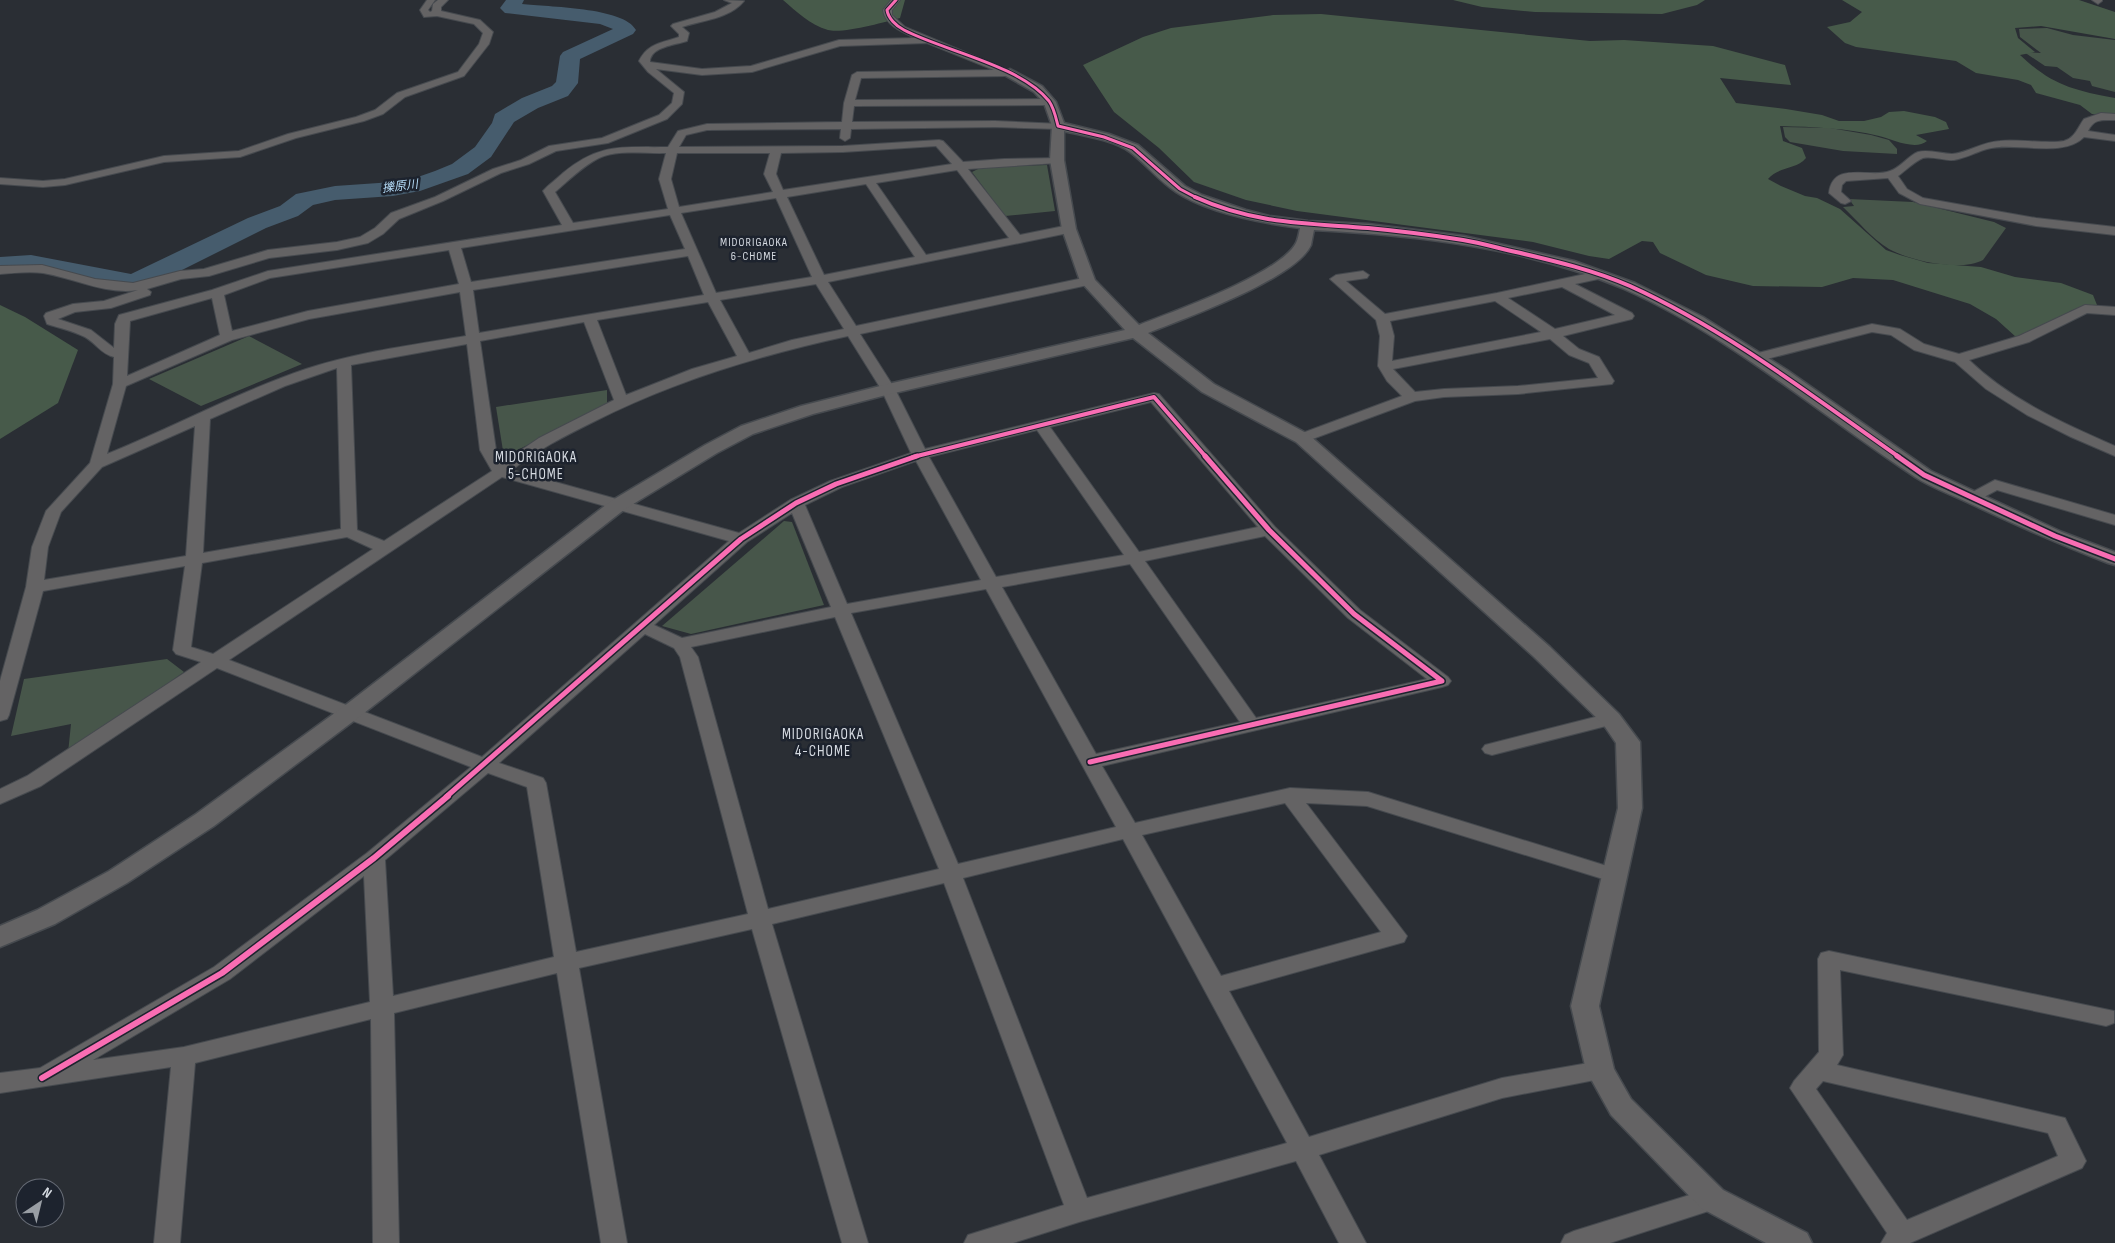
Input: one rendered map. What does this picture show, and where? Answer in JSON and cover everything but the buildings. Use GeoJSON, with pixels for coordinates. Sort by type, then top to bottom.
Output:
{"type":"FeatureCollection","features":[{"type":"Feature","properties":{"kind":"street"},"geometry":{"type":"LineString","coordinates":[[0,181],[43,184],[65,182],[164,159],[240,154],[292,136],[380,112],[402,95],[460,74],[484,44],[488,32],[483,25],[477,22],[437,13],[427,16],[424,10],[432,0]]}},
{"type":"Feature","properties":{"kind":"street"},"geometry":{"type":"LineString","coordinates":[[437,13],[436,6],[444,0]]}},
{"type":"Feature","properties":{"kind":"street"},"geometry":{"type":"LineString","coordinates":[[121,355],[110,353],[98,339],[91,335],[52,321],[52,316],[73,308],[106,304],[268,254],[337,246],[364,240],[395,216],[439,199],[497,171],[525,162],[553,148],[604,140],[663,117],[677,104],[679,92],[646,65],[644,62],[647,54],[652,49],[684,40],[684,33],[676,26],[710,18],[731,9],[740,1],[728,0]]}},
{"type":"Feature","properties":{"kind":"street"},"geometry":{"type":"LineString","coordinates":[[896,0],[887,10],[888,16],[902,29],[1010,73],[1038,89],[1050,102],[1058,126],[1057,160],[1069,229],[1088,281],[1136,332],[1208,388],[1302,438],[1542,652],[1611,719],[1628,742],[1630,808],[1585,1006],[1600,1070],[1621,1107],[1712,1199],[1796,1243]]}},
{"type":"Feature","properties":{"kind":"street"},"geometry":{"type":"LineString","coordinates":[[646,65],[702,72],[752,69],[839,43],[926,40]]}},
{"type":"Feature","properties":{"kind":"street"},"geometry":{"type":"LineString","coordinates":[[843,149],[849,103],[857,75],[1010,73]]}},
{"type":"Feature","properties":{"kind":"street"},"geometry":{"type":"LineString","coordinates":[[849,103],[1050,102]]}},
{"type":"Feature","properties":{"kind":"street"},"geometry":{"type":"LineString","coordinates":[[1845,201],[1835,193],[1836,184],[1843,178],[1892,175],[1922,155],[1952,157],[1964,155],[1992,144],[2066,144],[2073,141],[2081,133],[2088,119],[2096,115],[2115,117]]}},
{"type":"Feature","properties":{"kind":"street"},"geometry":{"type":"LineString","coordinates":[[744,358],[711,296],[674,210],[665,179],[672,150],[682,133],[707,127],[1003,124],[1058,126],[1104,137],[1133,148],[1180,189],[1197,198],[1269,220],[1308,225],[1377,229],[1464,240],[1537,256],[1629,286],[1697,320],[1781,374],[1924,476],[2055,536],[2115,558]]}},
{"type":"Feature","properties":{"kind":"street"},"geometry":{"type":"LineString","coordinates":[[2081,133],[2115,138]]}},
{"type":"Feature","properties":{"kind":"street"},"geometry":{"type":"LineString","coordinates":[[569,227],[549,191],[574,170],[597,155],[619,151],[843,149],[939,144],[960,166],[1016,239]]}},
{"type":"Feature","properties":{"kind":"street"},"geometry":{"type":"LineString","coordinates":[[776,149],[770,174],[820,280],[888,389],[920,455],[1215,986],[1353,1243]]}},
{"type":"Feature","properties":{"kind":"street"},"geometry":{"type":"LineString","coordinates":[[97,464],[120,384],[122,324],[124,318],[217,293],[268,275],[960,166],[1057,160]]}},
{"type":"Feature","properties":{"kind":"street"},"geometry":{"type":"LineString","coordinates":[[1892,175],[1896,185],[1902,192],[1920,201],[2036,222],[2115,231]]}},
{"type":"Feature","properties":{"kind":"street"},"geometry":{"type":"LineString","coordinates":[[869,180],[922,259]]}},
{"type":"Feature","properties":{"kind":"street"},"geometry":{"type":"LineString","coordinates":[[0,937],[46,916],[118,877],[205,820],[351,712],[618,505],[686,463],[747,430],[807,410],[888,389],[1136,332],[1231,294],[1286,263],[1302,245],[1308,225]]}},
{"type":"Feature","properties":{"kind":"street"},"geometry":{"type":"LineString","coordinates":[[0,715],[35,587],[40,547],[54,511],[97,464],[142,446],[264,388],[306,372],[344,362],[589,317],[820,280],[1069,229]]}},
{"type":"Feature","properties":{"kind":"street"},"geometry":{"type":"LineString","coordinates":[[454,246],[466,287],[488,450],[500,472],[741,540]]}},
{"type":"Feature","properties":{"kind":"street"},"geometry":{"type":"LineString","coordinates":[[120,384],[227,337],[308,315],[466,287],[692,252]]}},
{"type":"Feature","properties":{"kind":"street"},"geometry":{"type":"LineString","coordinates":[[0,270],[42,269],[94,283],[120,287],[147,285],[180,275],[205,273]]}},
{"type":"Feature","properties":{"kind":"street"},"geometry":{"type":"LineString","coordinates":[[1363,275],[1336,279],[1382,318],[1388,329],[1385,366],[1395,380],[1412,397]]}},
{"type":"Feature","properties":{"kind":"street"},"geometry":{"type":"LineString","coordinates":[[1382,318],[1497,297],[1599,275]]}},
{"type":"Feature","properties":{"kind":"street"},"geometry":{"type":"LineString","coordinates":[[0,797],[34,781],[500,472],[514,460],[544,441],[622,402],[697,372],[797,343],[1088,281]]}},
{"type":"Feature","properties":{"kind":"street"},"geometry":{"type":"LineString","coordinates":[[1385,366],[1553,334],[1627,316],[1564,283]]}},
{"type":"Feature","properties":{"kind":"street"},"geometry":{"type":"LineString","coordinates":[[217,293],[227,337]]}},
{"type":"Feature","properties":{"kind":"street"},"geometry":{"type":"LineString","coordinates":[[1302,438],[1412,397],[1444,393],[1518,390],[1607,381],[1594,360],[1574,352],[1553,334],[1497,297]]}},
{"type":"Feature","properties":{"kind":"street"},"geometry":{"type":"LineString","coordinates":[[1960,359],[2024,340],[2085,309],[2115,311]]}},
{"type":"Feature","properties":{"kind":"street"},"geometry":{"type":"LineString","coordinates":[[2085,309],[2115,315]]}},
{"type":"Feature","properties":{"kind":"street"},"geometry":{"type":"LineString","coordinates":[[589,317],[622,402]]}},
{"type":"Feature","properties":{"kind":"street"},"geometry":{"type":"LineString","coordinates":[[1755,358],[1872,328],[1895,332],[1918,347],[1960,359],[1974,375],[2018,402],[2080,437],[2115,451]]}},
{"type":"Feature","properties":{"kind":"street"},"geometry":{"type":"LineString","coordinates":[[344,362],[350,532]]}},
{"type":"Feature","properties":{"kind":"street"},"geometry":{"type":"LineString","coordinates":[[42,1078],[222,973],[374,858],[485,766],[741,540],[796,503],[836,484],[920,455],[1154,397],[1270,530],[1354,614],[1442,681],[1090,762]]}},
{"type":"Feature","properties":{"kind":"street"},"geometry":{"type":"LineString","coordinates":[[203,417],[194,560],[182,650],[351,712],[485,766],[536,783],[568,962],[614,1243]]}},
{"type":"Feature","properties":{"kind":"street"},"geometry":{"type":"LineString","coordinates":[[1041,425],[1251,724]]}},
{"type":"Feature","properties":{"kind":"street"},"geometry":{"type":"LineString","coordinates":[[1973,498],[1995,485],[2115,520]]}},
{"type":"Feature","properties":{"kind":"street"},"geometry":{"type":"LineString","coordinates":[[796,503],[950,874],[1079,1211]]}},
{"type":"Feature","properties":{"kind":"street"},"geometry":{"type":"LineString","coordinates":[[680,644],[841,610],[1134,558],[1270,530]]}},
{"type":"Feature","properties":{"kind":"street"},"geometry":{"type":"LineString","coordinates":[[35,587],[350,532],[386,548]]}},
{"type":"Feature","properties":{"kind":"street"},"geometry":{"type":"LineString","coordinates":[[643,626],[680,644],[689,657],[760,919],[855,1243]]}},
{"type":"Feature","properties":{"kind":"street"},"geometry":{"type":"LineString","coordinates":[[1492,749],[1611,719]]}},
{"type":"Feature","properties":{"kind":"street"},"geometry":{"type":"LineString","coordinates":[[0,1084],[184,1056],[568,962],[1290,795],[1368,799],[1616,876]]}},
{"type":"Feature","properties":{"kind":"street"},"geometry":{"type":"LineString","coordinates":[[1215,986],[1396,936],[1290,795]]}},
{"type":"Feature","properties":{"kind":"street"},"geometry":{"type":"LineString","coordinates":[[374,858],[382,1009],[386,1243]]}},
{"type":"Feature","properties":{"kind":"street"},"geometry":{"type":"LineString","coordinates":[[1818,1070],[2056,1125],[2073,1161],[1898,1239],[1802,1088],[1831,1054],[1829,959],[2106,1017]]}},
{"type":"Feature","properties":{"kind":"street"},"geometry":{"type":"LineString","coordinates":[[167,1243],[184,1056]]}},
{"type":"Feature","properties":{"kind":"street"},"geometry":{"type":"LineString","coordinates":[[977,1243],[1079,1211],[1304,1149],[1502,1088],[1600,1070]]}},
{"type":"Feature","properties":{"kind":"street"},"geometry":{"type":"LineString","coordinates":[[1574,1243],[1712,1199]]}},
{"type":"Feature","properties":{"kind":"green space"},"geometry":{"type":"Polygon","coordinates":[[[783,0],[905,0],[900,18],[864,27],[834,31],[821,28],[809,21],[783,0]]]}},
{"type":"Feature","properties":{"kind":"green space"},"geometry":{"type":"Polygon","coordinates":[[[1453,0],[1705,0],[1697,5],[1662,14],[1535,12],[1482,7],[1453,0]]]}},
{"type":"Feature","properties":{"kind":"green space"},"geometry":{"type":"Polygon","coordinates":[[[1842,0],[2079,0],[2115,12],[2115,39],[2041,26],[2015,28],[2018,38],[2035,52],[2020,55],[2042,73],[2063,85],[2115,98],[2115,115],[2092,114],[2080,105],[2036,93],[2031,85],[2018,80],[1976,73],[1956,61],[1856,47],[1845,43],[1827,27],[1850,22],[1862,12],[1842,0]]]}},
{"type":"Feature","properties":{"kind":"green space"},"geometry":{"type":"Polygon","coordinates":[[[1321,14],[1590,41],[1624,40],[1713,46],[1785,65],[1791,85],[1720,78],[1736,103],[1822,115],[1839,121],[1864,121],[1881,117],[1889,112],[1904,111],[1935,117],[1946,122],[1949,129],[1916,135],[1927,141],[1916,145],[1855,131],[1780,126],[1783,141],[1802,148],[1806,158],[1797,165],[1777,172],[1768,179],[1840,209],[1886,250],[1928,263],[1981,267],[2015,277],[2061,283],[2093,295],[2097,305],[2076,309],[2016,337],[1996,319],[1970,304],[1893,280],[1853,278],[1822,287],[1753,286],[1706,275],[1660,253],[1653,242],[1642,241],[1609,259],[1533,242],[1297,211],[1246,200],[1194,182],[1159,148],[1114,112],[1083,65],[1143,37],[1171,28],[1273,15],[1321,14]]]}},
{"type":"Feature","properties":{"kind":"green space"},"geometry":{"type":"Polygon","coordinates":[[[2047,28],[2073,35],[2115,40],[2115,92],[2092,86],[2090,81],[2073,78],[2057,67],[2045,66],[2024,52],[2041,53],[2020,37],[2019,29],[2047,28]]]}},
{"type":"Feature","properties":{"kind":"green space"},"geometry":{"type":"Polygon","coordinates":[[[1783,127],[1830,128],[1871,135],[1889,140],[1897,149],[1897,154],[1843,151],[1790,142],[1785,137],[1783,127]]]}},
{"type":"Feature","properties":{"kind":"green space"},"geometry":{"type":"Polygon","coordinates":[[[1047,165],[1055,211],[1005,216],[972,172],[982,167],[1047,165]]]}},
{"type":"Feature","properties":{"kind":"green space"},"geometry":{"type":"Polygon","coordinates":[[[1849,199],[1913,202],[1994,222],[2006,228],[1983,260],[1962,265],[1936,264],[1909,257],[1883,245],[1843,207],[1854,206],[1849,199]]]}},
{"type":"Feature","properties":{"kind":"green space"},"geometry":{"type":"Polygon","coordinates":[[[0,305],[25,317],[78,350],[58,403],[0,439],[0,305]]]}},
{"type":"Feature","properties":{"kind":"green space"},"geometry":{"type":"Polygon","coordinates":[[[249,336],[302,364],[201,406],[149,379],[249,336]]]}},
{"type":"Feature","properties":{"kind":"green space"},"geometry":{"type":"Polygon","coordinates":[[[607,390],[607,404],[504,457],[496,407],[607,390]]]}},
{"type":"Feature","properties":{"kind":"green space"},"geometry":{"type":"Polygon","coordinates":[[[784,521],[792,522],[824,605],[691,634],[662,626],[784,521]]]}},
{"type":"Feature","properties":{"kind":"green space"},"geometry":{"type":"Polygon","coordinates":[[[167,659],[184,672],[68,753],[71,724],[11,736],[24,679],[167,659]]]}},
{"type":"Feature","properties":{"kind":"waterway","name":"擽原川"},"geometry":{"type":"LineString","coordinates":[[0,265],[31,263],[76,270],[108,279],[138,281],[257,223],[289,211],[305,199],[335,193],[393,189],[420,184],[460,169],[483,152],[503,123],[503,119],[530,103],[560,91],[567,83],[570,56],[626,30],[624,26],[603,18],[512,9],[510,8],[515,0]]}},
{"type":"Feature","properties":{"kind":"cycle path"},"geometry":{"type":"LineString","coordinates":[[896,0],[887,10],[888,16],[902,29],[981,60],[1023,80],[1049,101],[1054,110],[1058,126],[1104,137],[1133,148],[1180,189],[1197,198],[1269,220],[1308,225],[1368,228],[1464,240],[1569,264],[1629,286],[1697,320],[1781,374],[1924,475],[2055,536],[2115,559]]}},
{"type":"Feature","properties":{"kind":"cycle path"},"geometry":{"type":"LineString","coordinates":[[42,1078],[222,973],[374,858],[485,765],[741,539],[796,503],[836,484],[920,455],[1154,397],[1269,530],[1354,614],[1442,681],[1090,762]]}},
{"type":"Feature","properties":{"kind":"district","name":"MIDORIGAOKA 6-CHOME"},"geometry":{"type":"Point","coordinates":[754,249]}},
{"type":"Feature","properties":{"kind":"district","name":"MIDORIGAOKA 5-CHOME"},"geometry":{"type":"Point","coordinates":[536,466]}},
{"type":"Feature","properties":{"kind":"district","name":"MIDORIGAOKA 4-CHOME"},"geometry":{"type":"Point","coordinates":[823,742]}}]}
